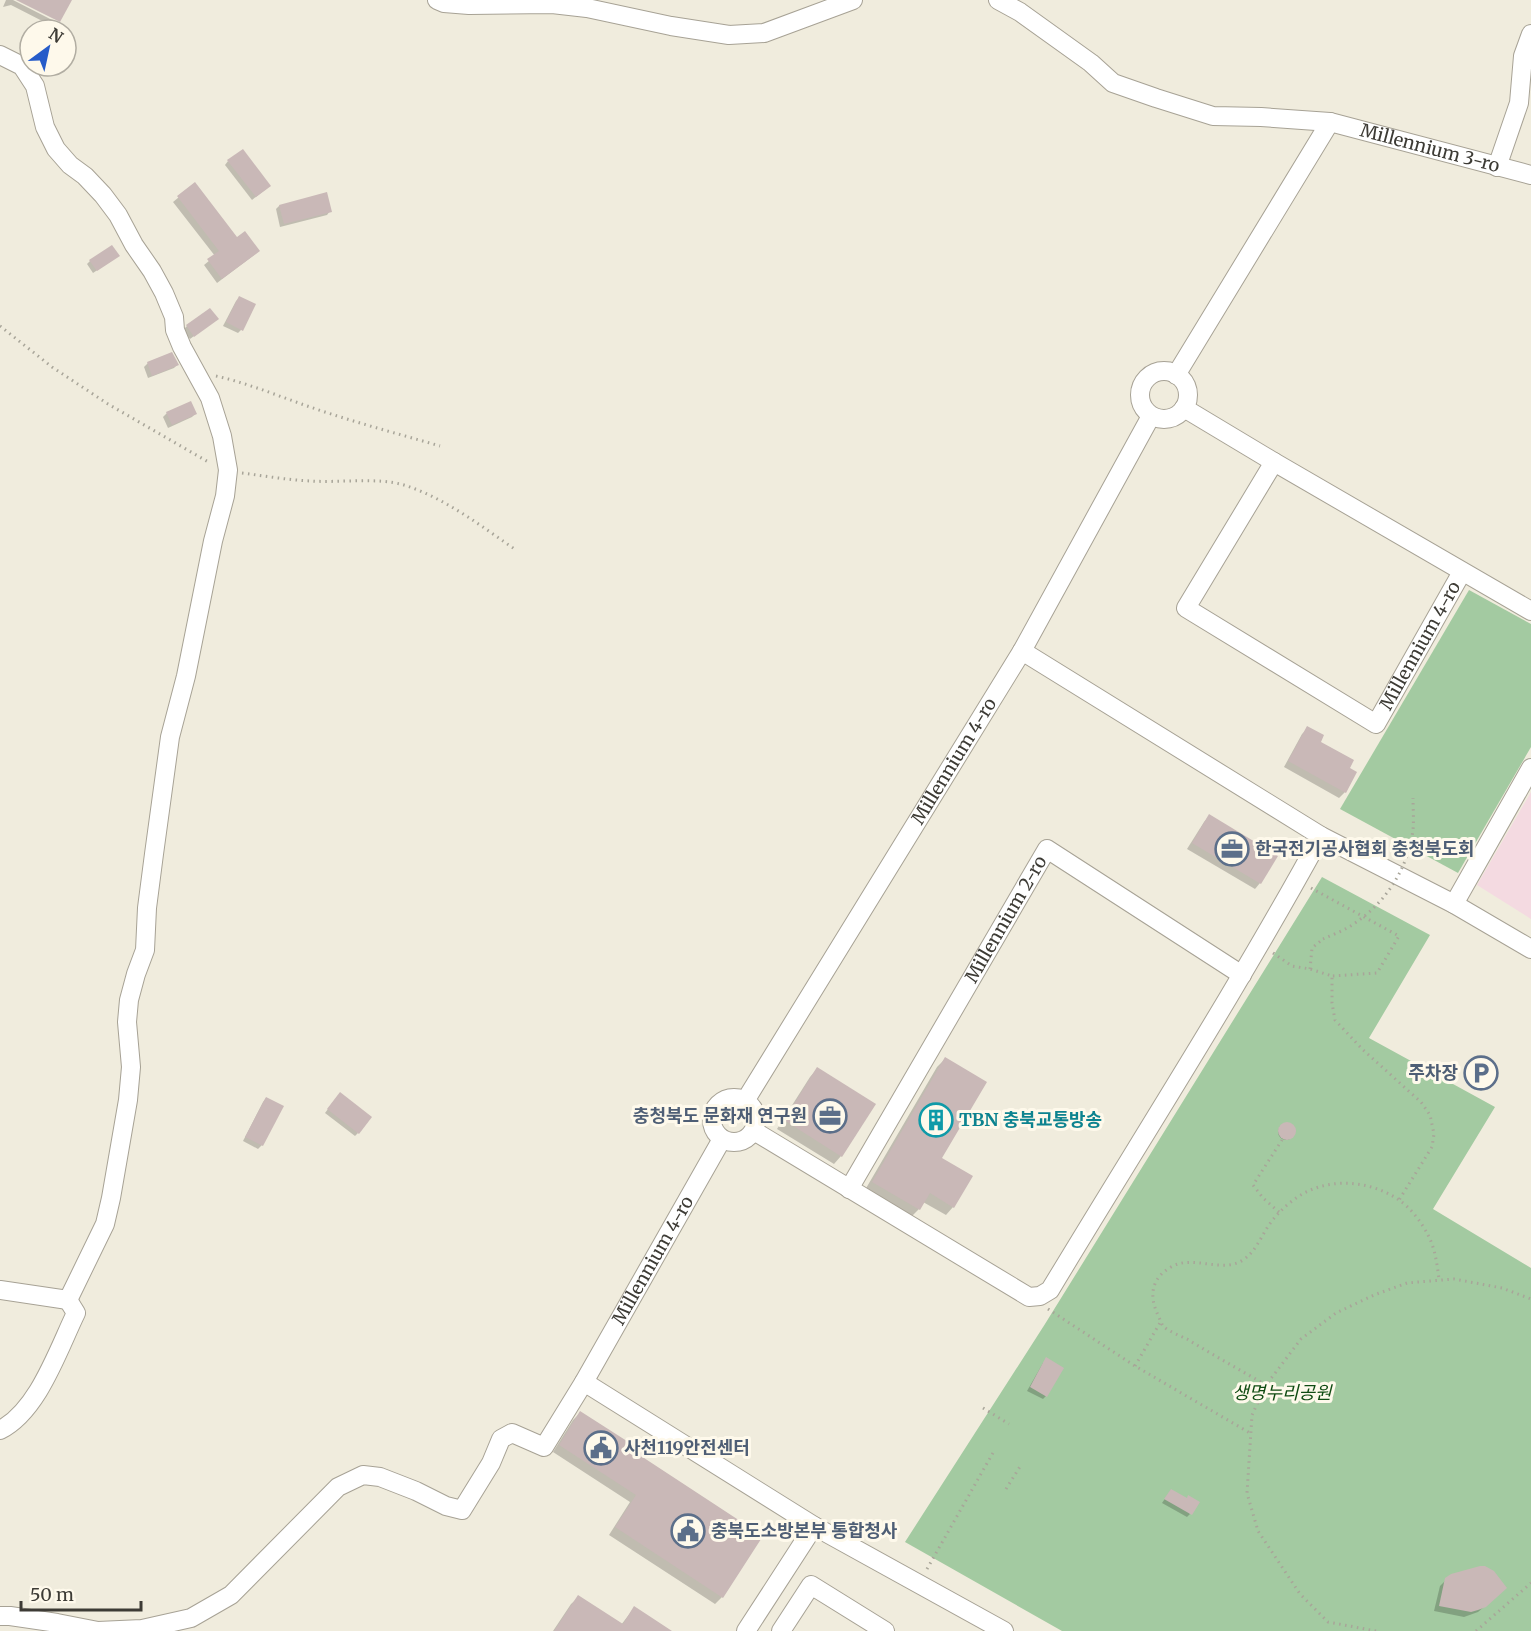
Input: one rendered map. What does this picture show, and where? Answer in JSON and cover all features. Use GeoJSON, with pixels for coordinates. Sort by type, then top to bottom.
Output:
{"type":"FeatureCollection","features":[{"type":"Feature","properties":{"kind":"street"},"geometry":{"type":"LineString","coordinates":[[437,0],[444,3],[469,5],[552,4],[587,8],[671,26],[729,35],[764,33],[853,0]]}},
{"type":"Feature","properties":{"kind":"street","name":"Millennium 3-ro"},"geometry":{"type":"LineString","coordinates":[[998,0],[1020,12],[1082,56],[1113,83],[1213,116],[1330,122],[1531,175]]}},
{"type":"Feature","properties":{"kind":"street"},"geometry":{"type":"LineString","coordinates":[[1497,167],[1519,103],[1523,56],[1531,34]]}},
{"type":"Feature","properties":{"kind":"street"},"geometry":{"type":"LineString","coordinates":[[0,55],[22,66],[34,86],[45,127],[56,148],[70,165],[85,176],[103,195],[152,271],[174,317],[175,330],[194,371],[210,398],[222,436],[228,470],[225,496],[213,541],[186,676],[170,737],[150,887],[145,950],[129,1000],[127,1022],[131,1067],[116,1176],[105,1224],[68,1300]]}},
{"type":"Feature","properties":{"kind":"street"},"geometry":{"type":"LineString","coordinates":[[1176,375],[1330,122]]}},
{"type":"Feature","properties":{"kind":"street"},"geometry":{"type":"LineString","coordinates":[[1164,371],[1176,375],[1184,382],[1187,389],[1188,397],[1184,408],[1169,419],[1151,416],[1142,406],[1139,398],[1143,382],[1156,372],[1164,371]]}},
{"type":"Feature","properties":{"kind":"street","name":"Millennium 4-ro"},"geometry":{"type":"LineString","coordinates":[[1184,408],[1531,611]]}},
{"type":"Feature","properties":{"kind":"street","name":"Millennium 4-ro"},"geometry":{"type":"LineString","coordinates":[[745,1101],[1022,651],[1151,416]]}},
{"type":"Feature","properties":{"kind":"street","name":"Millennium 4-ro"},"geometry":{"type":"LineString","coordinates":[[1274,462],[1186,608],[1376,724],[1462,572]]}},
{"type":"Feature","properties":{"kind":"street"},"geometry":{"type":"LineString","coordinates":[[1022,651],[1321,836],[1454,904],[1531,949]]}},
{"type":"Feature","properties":{"kind":"street"},"geometry":{"type":"LineString","coordinates":[[1454,904],[1531,768]]}},
{"type":"Feature","properties":{"kind":"street"},"geometry":{"type":"LineString","coordinates":[[754,1131],[1029,1297],[1040,1296],[1050,1290],[1242,975],[1321,836]]}},
{"type":"Feature","properties":{"kind":"street","name":"Millennium 2-ro"},"geometry":{"type":"LineString","coordinates":[[849,1190],[1047,849],[1242,975]]}},
{"type":"Feature","properties":{"kind":"street"},"geometry":{"type":"LineString","coordinates":[[735,1098],[745,1101],[756,1116],[754,1131],[744,1141],[736,1143],[722,1139],[713,1128],[713,1113],[716,1107],[728,1099],[735,1098]]}},
{"type":"Feature","properties":{"kind":"street","name":"Millennium 4-ro"},"geometry":{"type":"LineString","coordinates":[[0,1616],[99,1631],[142,1629],[191,1618],[231,1595],[338,1487],[363,1475],[380,1477],[446,1506],[462,1510],[491,1462],[501,1439],[512,1433],[544,1447],[584,1382],[722,1139]]}},
{"type":"Feature","properties":{"kind":"street"},"geometry":{"type":"LineString","coordinates":[[0,1290],[68,1300]]}},
{"type":"Feature","properties":{"kind":"street"},"geometry":{"type":"LineString","coordinates":[[0,1430],[27,1408],[41,1387],[76,1313],[68,1300]]}},
{"type":"Feature","properties":{"kind":"street"},"geometry":{"type":"LineString","coordinates":[[584,1382],[814,1526],[996,1629]]}},
{"type":"Feature","properties":{"kind":"street"},"geometry":{"type":"LineString","coordinates":[[746,1631],[814,1526]]}},
{"type":"Feature","properties":{"kind":"street"},"geometry":{"type":"LineString","coordinates":[[781,1631],[811,1585],[885,1631]]}},
{"type":"Feature","properties":{"kind":"path"},"geometry":{"type":"LineString","coordinates":[[0,326],[52,367],[108,404],[215,466],[228,470],[312,481],[402,484],[457,510],[516,550]]}},
{"type":"Feature","properties":{"kind":"path"},"geometry":{"type":"LineString","coordinates":[[194,371],[237,381],[369,426],[440,446]]}},
{"type":"Feature","properties":{"kind":"path"},"geometry":{"type":"LineString","coordinates":[[1310,969],[1312,948],[1323,939],[1352,925],[1372,910],[1392,886],[1407,861],[1413,829],[1413,798]]}},
{"type":"Feature","properties":{"kind":"path"},"geometry":{"type":"LineString","coordinates":[[1259,944],[1292,966],[1332,976],[1377,973],[1400,936],[1297,880]]}},
{"type":"Feature","properties":{"kind":"path"},"geometry":{"type":"LineString","coordinates":[[1332,976],[1332,1003],[1335,1020],[1421,1102],[1430,1115],[1434,1134],[1432,1147],[1399,1200]]}},
{"type":"Feature","properties":{"kind":"path"},"geometry":{"type":"LineString","coordinates":[[1279,1212],[1263,1198],[1253,1185],[1282,1140]]}},
{"type":"Feature","properties":{"kind":"path"},"geometry":{"type":"LineString","coordinates":[[1266,1385],[1163,1326],[1151,1298],[1158,1279],[1172,1266],[1196,1262],[1218,1264],[1241,1262],[1257,1246],[1279,1212],[1292,1201],[1314,1188],[1343,1182],[1370,1186],[1399,1200],[1415,1216],[1428,1235],[1436,1258],[1439,1279]]}},
{"type":"Feature","properties":{"kind":"path"},"geometry":{"type":"LineString","coordinates":[[1376,1631],[1328,1622],[1300,1594],[1258,1531],[1247,1493],[1250,1433],[1252,1415],[1266,1385],[1301,1339],[1336,1313],[1407,1283],[1454,1279],[1502,1288],[1531,1299]]}},
{"type":"Feature","properties":{"kind":"path"},"geometry":{"type":"LineString","coordinates":[[1029,1297],[1135,1366],[1250,1433]]}},
{"type":"Feature","properties":{"kind":"path"},"geometry":{"type":"LineString","coordinates":[[1135,1366],[1161,1321]]}},
{"type":"Feature","properties":{"kind":"path"},"geometry":{"type":"LineString","coordinates":[[983,1408],[1009,1424]]}},
{"type":"Feature","properties":{"kind":"path"},"geometry":{"type":"LineString","coordinates":[[919,1584],[994,1451]]}},
{"type":"Feature","properties":{"kind":"path"},"geometry":{"type":"LineString","coordinates":[[1006,1490],[1020,1465]]}},
{"type":"Feature","properties":{"kind":"path"},"geometry":{"type":"LineString","coordinates":[[1476,1631],[1531,1583]]}},
{"type":"Feature","properties":{"kind":"shaded area"},"geometry":{"type":"Polygon","coordinates":[[[1531,792],[1531,919],[1477,885],[1531,792]]]}},
{"type":"Feature","properties":{"kind":"green space"},"geometry":{"type":"Polygon","coordinates":[[[1469,590],[1531,624],[1531,747],[1458,873],[1340,809],[1469,590]]]}},
{"type":"Feature","properties":{"kind":"green space","name":"생명누리공원"},"geometry":{"type":"Polygon","coordinates":[[[1322,877],[1430,935],[1369,1038],[1495,1107],[1433,1209],[1531,1268],[1531,1631],[1062,1631],[905,1542],[1045,1324],[1322,877]]]}},
{"type":"Feature","properties":{"kind":"building"},"geometry":{"type":"Polygon","coordinates":[[[16,0],[72,0],[62,18],[52,18],[16,0]]]}},
{"type":"Feature","properties":{"kind":"building"},"geometry":{"type":"Polygon","coordinates":[[[243,149],[271,186],[256,197],[227,160],[243,149]]]}},
{"type":"Feature","properties":{"kind":"building"},"geometry":{"type":"Polygon","coordinates":[[[195,182],[237,237],[245,231],[260,251],[222,279],[207,259],[219,251],[177,196],[195,182]]]}},
{"type":"Feature","properties":{"kind":"building"},"geometry":{"type":"Polygon","coordinates":[[[327,192],[332,212],[284,224],[279,205],[327,192]]]}},
{"type":"Feature","properties":{"kind":"building"},"geometry":{"type":"Polygon","coordinates":[[[112,245],[120,256],[97,271],[89,260],[112,245]]]}},
{"type":"Feature","properties":{"kind":"building"},"geometry":{"type":"Polygon","coordinates":[[[239,296],[256,304],[243,331],[226,322],[239,296]]]}},
{"type":"Feature","properties":{"kind":"building"},"geometry":{"type":"Polygon","coordinates":[[[210,308],[219,319],[194,337],[186,325],[210,308]]]}},
{"type":"Feature","properties":{"kind":"building"},"geometry":{"type":"Polygon","coordinates":[[[172,352],[179,365],[152,376],[147,362],[172,352]]]}},
{"type":"Feature","properties":{"kind":"building"},"geometry":{"type":"Polygon","coordinates":[[[191,401],[197,414],[172,425],[166,412],[191,401]]]}},
{"type":"Feature","properties":{"kind":"building"},"geometry":{"type":"Polygon","coordinates":[[[1307,726],[1324,735],[1321,742],[1354,760],[1350,768],[1357,772],[1346,793],[1288,761],[1307,726]]]}},
{"type":"Feature","properties":{"kind":"building"},"geometry":{"type":"Polygon","coordinates":[[[1209,814],[1278,856],[1261,884],[1192,843],[1209,814]]]}},
{"type":"Feature","properties":{"kind":"building","name":"TBN 충북교통방송"},"geometry":{"type":"Polygon","coordinates":[[[945,1057],[987,1082],[942,1158],[973,1176],[954,1208],[930,1193],[920,1210],[872,1182],[945,1057]]]}},
{"type":"Feature","properties":{"kind":"building"},"geometry":{"type":"Polygon","coordinates":[[[817,1067],[876,1104],[842,1157],[784,1120],[817,1067]]]}},
{"type":"Feature","properties":{"kind":"building"},"geometry":{"type":"Polygon","coordinates":[[[340,1092],[372,1117],[359,1134],[327,1109],[340,1092]]]}},
{"type":"Feature","properties":{"kind":"building"},"geometry":{"type":"Polygon","coordinates":[[[266,1097],[284,1106],[263,1146],[245,1137],[266,1097]]]}},
{"type":"Feature","properties":{"kind":"building"},"geometry":{"type":"Polygon","coordinates":[[[1287,1122],[1293,1125],[1296,1131],[1293,1137],[1287,1140],[1281,1137],[1278,1131],[1281,1125],[1287,1122]]]}},
{"type":"Feature","properties":{"kind":"building"},"geometry":{"type":"Polygon","coordinates":[[[1046,1357],[1064,1368],[1047,1397],[1030,1387],[1046,1357]]]}},
{"type":"Feature","properties":{"kind":"building","name":"충북도소방본부 통합청사"},"geometry":{"type":"Polygon","coordinates":[[[580,1411],[644,1452],[641,1456],[763,1536],[723,1598],[615,1527],[636,1495],[559,1445],[580,1411]]]}},
{"type":"Feature","properties":{"kind":"building"},"geometry":{"type":"Polygon","coordinates":[[[1171,1489],[1200,1502],[1192,1515],[1164,1499],[1171,1489]]]}},
{"type":"Feature","properties":{"kind":"building"},"geometry":{"type":"Polygon","coordinates":[[[1480,1566],[1494,1571],[1507,1588],[1486,1607],[1471,1612],[1439,1606],[1445,1578],[1451,1574],[1480,1566]]]}},
{"type":"Feature","properties":{"kind":"building"},"geometry":{"type":"Polygon","coordinates":[[[578,1595],[623,1624],[634,1606],[672,1631],[554,1631],[578,1595]]]}},
{"type":"Feature","properties":{"kind":"place","name":"한국전기공사협회 충청북도회"},"geometry":{"type":"Point","coordinates":[1232,849]}},
{"type":"Feature","properties":{"kind":"place","name":"주차장"},"geometry":{"type":"Point","coordinates":[1481,1073]}},
{"type":"Feature","properties":{"kind":"place","name":"충청북도 문화재 연구원"},"geometry":{"type":"Point","coordinates":[830,1116]}},
{"type":"Feature","properties":{"kind":"place","name":"TBN 충북교통방송"},"geometry":{"type":"Point","coordinates":[936,1120]}},
{"type":"Feature","properties":{"kind":"place","name":"사천119안전센터"},"geometry":{"type":"Point","coordinates":[601,1448]}},
{"type":"Feature","properties":{"kind":"place","name":"충북도소방본부 통합청사"},"geometry":{"type":"Point","coordinates":[688,1531]}}]}
